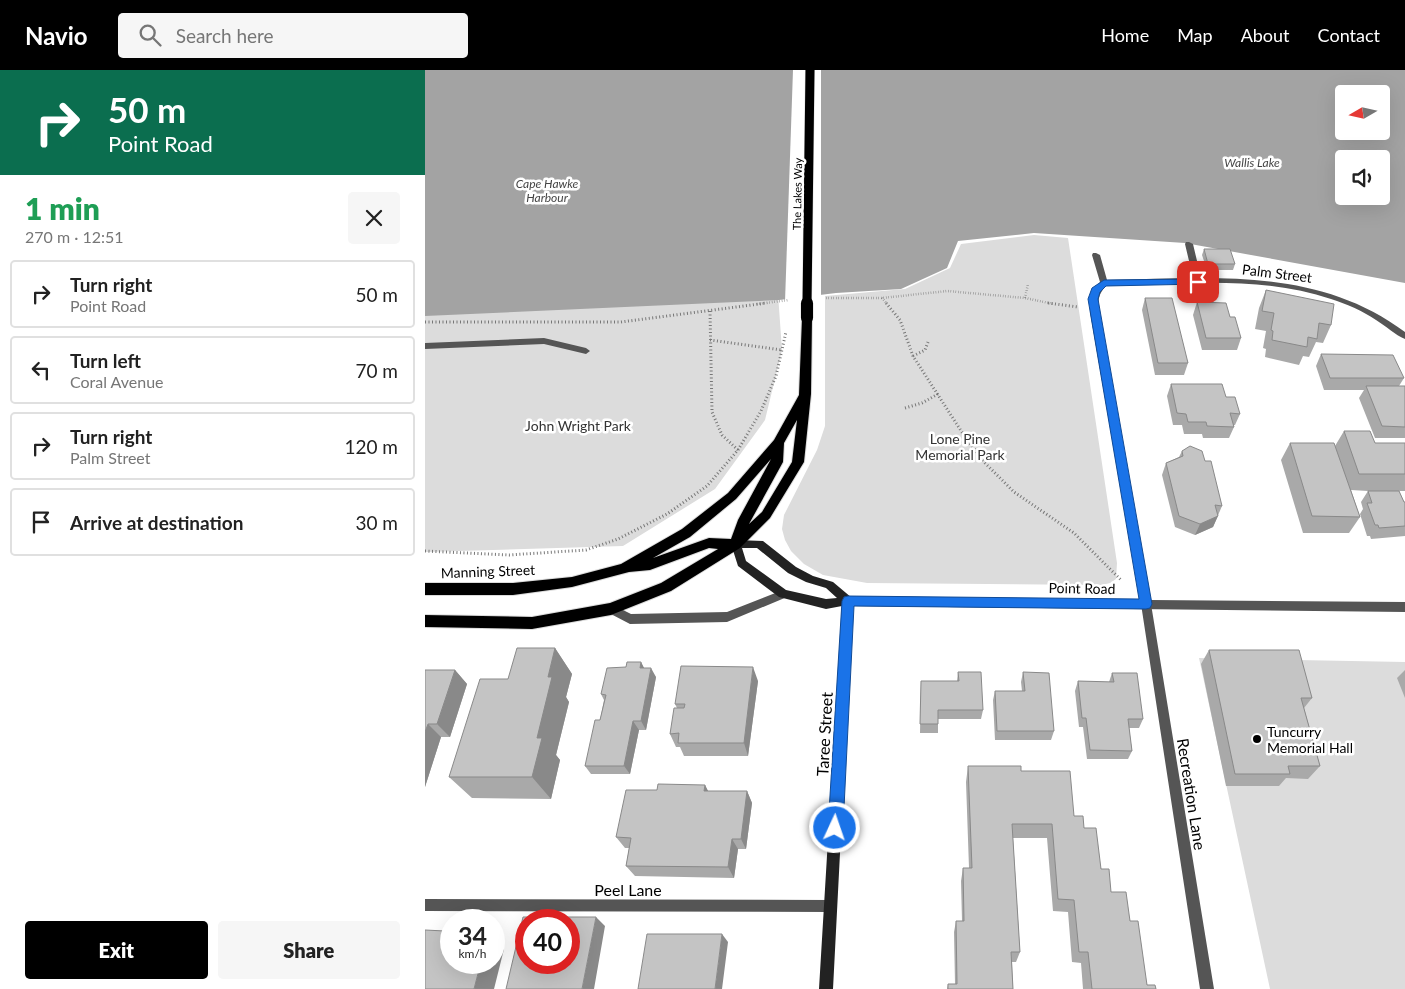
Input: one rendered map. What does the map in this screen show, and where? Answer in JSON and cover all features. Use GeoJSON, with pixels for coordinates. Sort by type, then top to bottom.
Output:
{"type":"FeatureCollection","features":[{"type":"Feature","properties":{"kind":"main road","name":"The Lakes Way"},"geometry":{"type":"LineString","coordinates":[[807,318],[810,70]]}},
{"type":"Feature","properties":{"kind":"main road","name":"Manning Street"},"geometry":{"type":"LineString","coordinates":[[425,621],[532,623],[611,608],[666,587],[736,544],[766,515],[798,462],[805,394],[807,318]]}},
{"type":"Feature","properties":{"kind":"main road","name":"Manning Street"},"geometry":{"type":"LineString","coordinates":[[425,589],[513,589],[572,582],[624,569],[685,533],[732,496],[778,442],[805,394]]}},
{"type":"Feature","properties":{"kind":"main road"},"geometry":{"type":"LineString","coordinates":[[624,569],[650,565],[709,543],[736,544],[744,520],[777,462],[778,442]]}},
{"type":"Feature","properties":{"kind":"street"},"geometry":{"type":"LineString","coordinates":[[1189,244],[1198,282]]}},
{"type":"Feature","properties":{"kind":"street"},"geometry":{"type":"LineString","coordinates":[[1096,255],[1104,283]]}},
{"type":"Feature","properties":{"kind":"street","name":"Palm Street"},"geometry":{"type":"LineString","coordinates":[[1104,283],[1269,283],[1314,290],[1364,309],[1405,336]]}},
{"type":"Feature","properties":{"kind":"street","name":"Recreation Lane"},"geometry":{"type":"LineString","coordinates":[[1104,283],[1096,290],[1093,299],[1094,312],[1146,604],[1207,989]]}},
{"type":"Feature","properties":{"kind":"street"},"geometry":{"type":"LineString","coordinates":[[425,346],[545,341],[586,351]]}},
{"type":"Feature","properties":{"kind":"street"},"geometry":{"type":"LineString","coordinates":[[736,544],[759,544],[792,570],[810,579],[829,585],[848,601]]}},
{"type":"Feature","properties":{"kind":"street","name":"Point Road"},"geometry":{"type":"LineString","coordinates":[[736,544],[742,563],[783,594],[826,604],[848,601],[1405,607]]}},
{"type":"Feature","properties":{"kind":"street"},"geometry":{"type":"LineString","coordinates":[[611,608],[630,619],[727,617],[783,594]]}},
{"type":"Feature","properties":{"kind":"street","name":"Taree Street"},"geometry":{"type":"LineString","coordinates":[[826,989],[848,601]]}},
{"type":"Feature","properties":{"kind":"street","name":"Peel Lane"},"geometry":{"type":"LineString","coordinates":[[425,905],[831,906]]}},
{"type":"Feature","properties":{"kind":"path"},"geometry":{"type":"LineString","coordinates":[[1025,298],[1028,284]]}},
{"type":"Feature","properties":{"kind":"path"},"geometry":{"type":"LineString","coordinates":[[820,298],[882,298],[947,291],[1025,298],[1078,307]]}},
{"type":"Feature","properties":{"kind":"path"},"geometry":{"type":"LineString","coordinates":[[882,298],[900,320],[913,356],[965,437],[985,463],[1014,492],[1074,533],[1146,604]]}},
{"type":"Feature","properties":{"kind":"path"},"geometry":{"type":"LineString","coordinates":[[425,322],[597,323],[695,314],[794,299]]}},
{"type":"Feature","properties":{"kind":"path"},"geometry":{"type":"LineString","coordinates":[[710,311],[713,412],[722,435],[738,450]]}},
{"type":"Feature","properties":{"kind":"path"},"geometry":{"type":"LineString","coordinates":[[425,551],[509,555],[567,552],[602,545],[640,530],[688,501],[707,486],[738,450],[761,411],[775,376],[787,327]]}},
{"type":"Feature","properties":{"kind":"path"},"geometry":{"type":"LineString","coordinates":[[710,340],[782,350]]}},
{"type":"Feature","properties":{"kind":"path"},"geometry":{"type":"LineString","coordinates":[[913,356],[925,350],[928,342]]}},
{"type":"Feature","properties":{"kind":"path"},"geometry":{"type":"LineString","coordinates":[[905,408],[922,403],[938,394]]}},
{"type":"Feature","properties":{"kind":"green space","name":"Lone Pine Memorial Park"},"geometry":{"type":"Polygon","coordinates":[[[1034,235],[1068,238],[1117,563],[1116,579],[1102,585],[867,583],[823,575],[804,564],[791,551],[782,529],[784,515],[817,450],[825,426],[825,296],[905,289],[950,268],[961,244],[1034,235]]]}},
{"type":"Feature","properties":{"kind":"green space","name":"John Wright Park"},"geometry":{"type":"Polygon","coordinates":[[[778,294],[782,350],[765,420],[715,489],[623,546],[425,552],[425,309],[778,294]]]}},
{"type":"Feature","properties":{"kind":"green space"},"geometry":{"type":"Polygon","coordinates":[[[1199,658],[1405,662],[1405,989],[1270,989],[1199,658]]]}},
{"type":"Feature","properties":{"kind":"water","name":"Cape Hawke Harbour"},"geometry":{"type":"Polygon","coordinates":[[[425,70],[1405,70],[1405,283],[1185,243],[1034,233],[958,241],[947,268],[901,289],[836,293],[779,300],[425,316],[425,70]]]}},
{"type":"Feature","properties":{"kind":"pier"},"geometry":{"type":"Polygon","coordinates":[[[793,70],[821,70],[821,298],[785,302],[793,70]]]}},
{"type":"Feature","properties":{"kind":"building"},"geometry":{"type":"Polygon","coordinates":[[[1204,249],[1230,249],[1235,264],[1208,264],[1204,249]]]}},
{"type":"Feature","properties":{"kind":"building"},"geometry":{"type":"Polygon","coordinates":[[[1266,290],[1334,304],[1331,325],[1319,323],[1317,339],[1308,337],[1307,347],[1272,340],[1273,331],[1271,330],[1274,313],[1262,311],[1266,290]]]}},
{"type":"Feature","properties":{"kind":"building"},"geometry":{"type":"Polygon","coordinates":[[[1145,298],[1172,298],[1188,363],[1158,363],[1145,298]]]}},
{"type":"Feature","properties":{"kind":"building"},"geometry":{"type":"Polygon","coordinates":[[[1197,302],[1226,303],[1230,317],[1235,317],[1241,338],[1206,338],[1197,302]]]}},
{"type":"Feature","properties":{"kind":"building"},"geometry":{"type":"Polygon","coordinates":[[[1321,354],[1393,355],[1404,378],[1330,378],[1321,354]]]}},
{"type":"Feature","properties":{"kind":"building"},"geometry":{"type":"Polygon","coordinates":[[[1171,384],[1222,384],[1226,397],[1235,397],[1240,414],[1230,413],[1234,427],[1207,426],[1206,422],[1188,422],[1186,414],[1177,413],[1171,384]]]}},
{"type":"Feature","properties":{"kind":"building"},"geometry":{"type":"Polygon","coordinates":[[[1366,386],[1405,386],[1405,427],[1382,426],[1366,386]]]}},
{"type":"Feature","properties":{"kind":"building"},"geometry":{"type":"Polygon","coordinates":[[[1344,431],[1370,431],[1375,443],[1405,443],[1405,474],[1359,474],[1344,431]]]}},
{"type":"Feature","properties":{"kind":"building"},"geometry":{"type":"Polygon","coordinates":[[[1290,443],[1334,443],[1360,517],[1312,516],[1290,443]]]}},
{"type":"Feature","properties":{"kind":"building"},"geometry":{"type":"Polygon","coordinates":[[[1190,446],[1202,451],[1205,461],[1211,461],[1222,506],[1215,505],[1218,516],[1200,524],[1179,516],[1166,463],[1183,456],[1182,451],[1190,446]]]}},
{"type":"Feature","properties":{"kind":"building"},"geometry":{"type":"Polygon","coordinates":[[[1368,491],[1399,491],[1405,502],[1405,526],[1379,528],[1378,525],[1375,525],[1367,503],[1372,503],[1368,491]]]}},
{"type":"Feature","properties":{"kind":"building"},"geometry":{"type":"Polygon","coordinates":[[[517,648],[555,648],[548,677],[552,677],[537,738],[542,738],[532,777],[449,777],[480,679],[508,679],[517,648]]]}},
{"type":"Feature","properties":{"kind":"building","name":"Tuncurry Memorial Hall"},"geometry":{"type":"Polygon","coordinates":[[[1209,650],[1299,650],[1312,698],[1301,698],[1320,766],[1288,766],[1290,774],[1235,774],[1209,650]]]}},
{"type":"Feature","properties":{"kind":"building"},"geometry":{"type":"Polygon","coordinates":[[[627,662],[641,662],[640,668],[651,668],[641,721],[633,721],[624,766],[585,766],[595,720],[600,720],[606,695],[601,694],[607,668],[626,667],[627,662]]]}},
{"type":"Feature","properties":{"kind":"building"},"geometry":{"type":"Polygon","coordinates":[[[681,666],[753,667],[744,743],[678,743],[679,733],[670,734],[674,708],[684,708],[685,704],[675,704],[681,666]]]}},
{"type":"Feature","properties":{"kind":"building"},"geometry":{"type":"Polygon","coordinates":[[[425,670],[455,670],[437,724],[428,724],[425,732],[425,670]]]}},
{"type":"Feature","properties":{"kind":"building"},"geometry":{"type":"Polygon","coordinates":[[[958,672],[981,672],[983,710],[938,710],[938,724],[920,724],[921,681],[959,681],[958,672]]]}},
{"type":"Feature","properties":{"kind":"building"},"geometry":{"type":"Polygon","coordinates":[[[1023,672],[1049,673],[1054,731],[997,731],[995,691],[1025,691],[1023,672]]]}},
{"type":"Feature","properties":{"kind":"building"},"geometry":{"type":"Polygon","coordinates":[[[1112,673],[1137,673],[1143,719],[1128,719],[1132,751],[1090,750],[1086,718],[1082,718],[1078,681],[1114,682],[1112,673]]]}},
{"type":"Feature","properties":{"kind":"building"},"geometry":{"type":"Polygon","coordinates":[[[968,766],[1021,766],[1021,771],[1070,771],[1074,816],[1083,816],[1084,828],[1096,828],[1101,869],[1109,869],[1111,892],[1126,892],[1130,921],[1138,921],[1147,985],[1155,985],[1156,989],[1092,989],[1088,952],[1079,952],[1074,900],[1058,899],[1052,824],[1012,824],[1020,952],[1011,952],[1013,989],[948,989],[948,984],[957,984],[956,921],[964,921],[963,868],[972,868],[968,766]]]}},
{"type":"Feature","properties":{"kind":"building"},"geometry":{"type":"Polygon","coordinates":[[[658,784],[705,785],[704,791],[747,791],[741,839],[732,839],[728,867],[626,866],[631,838],[616,837],[626,790],[657,790],[658,784]]]}},
{"type":"Feature","properties":{"kind":"building"},"geometry":{"type":"Polygon","coordinates":[[[580,917],[596,917],[582,989],[506,989],[515,951],[515,974],[580,974],[580,917]]]}},
{"type":"Feature","properties":{"kind":"building"},"geometry":{"type":"Polygon","coordinates":[[[425,930],[440,931],[440,974],[478,974],[474,989],[425,989],[425,930]]]}},
{"type":"Feature","properties":{"kind":"building"},"geometry":{"type":"Polygon","coordinates":[[[647,934],[722,934],[715,989],[638,989],[647,934]]]}},
{"type":"Feature","properties":{"kind":"place","name":"Tuncurry Memorial Hall"},"geometry":{"type":"Point","coordinates":[1257,739]}},
{"type":"Feature","properties":{"kind":"route"},"geometry":{"type":"LineString","coordinates":[[835,828],[848,601],[1146,604],[1093,299],[1096,290],[1104,283],[1198,282]]}},
{"type":"Feature","properties":{"kind":"water label","name":"Wallis Lake"},"geometry":{"type":"Point","coordinates":[1252,162]}}]}
